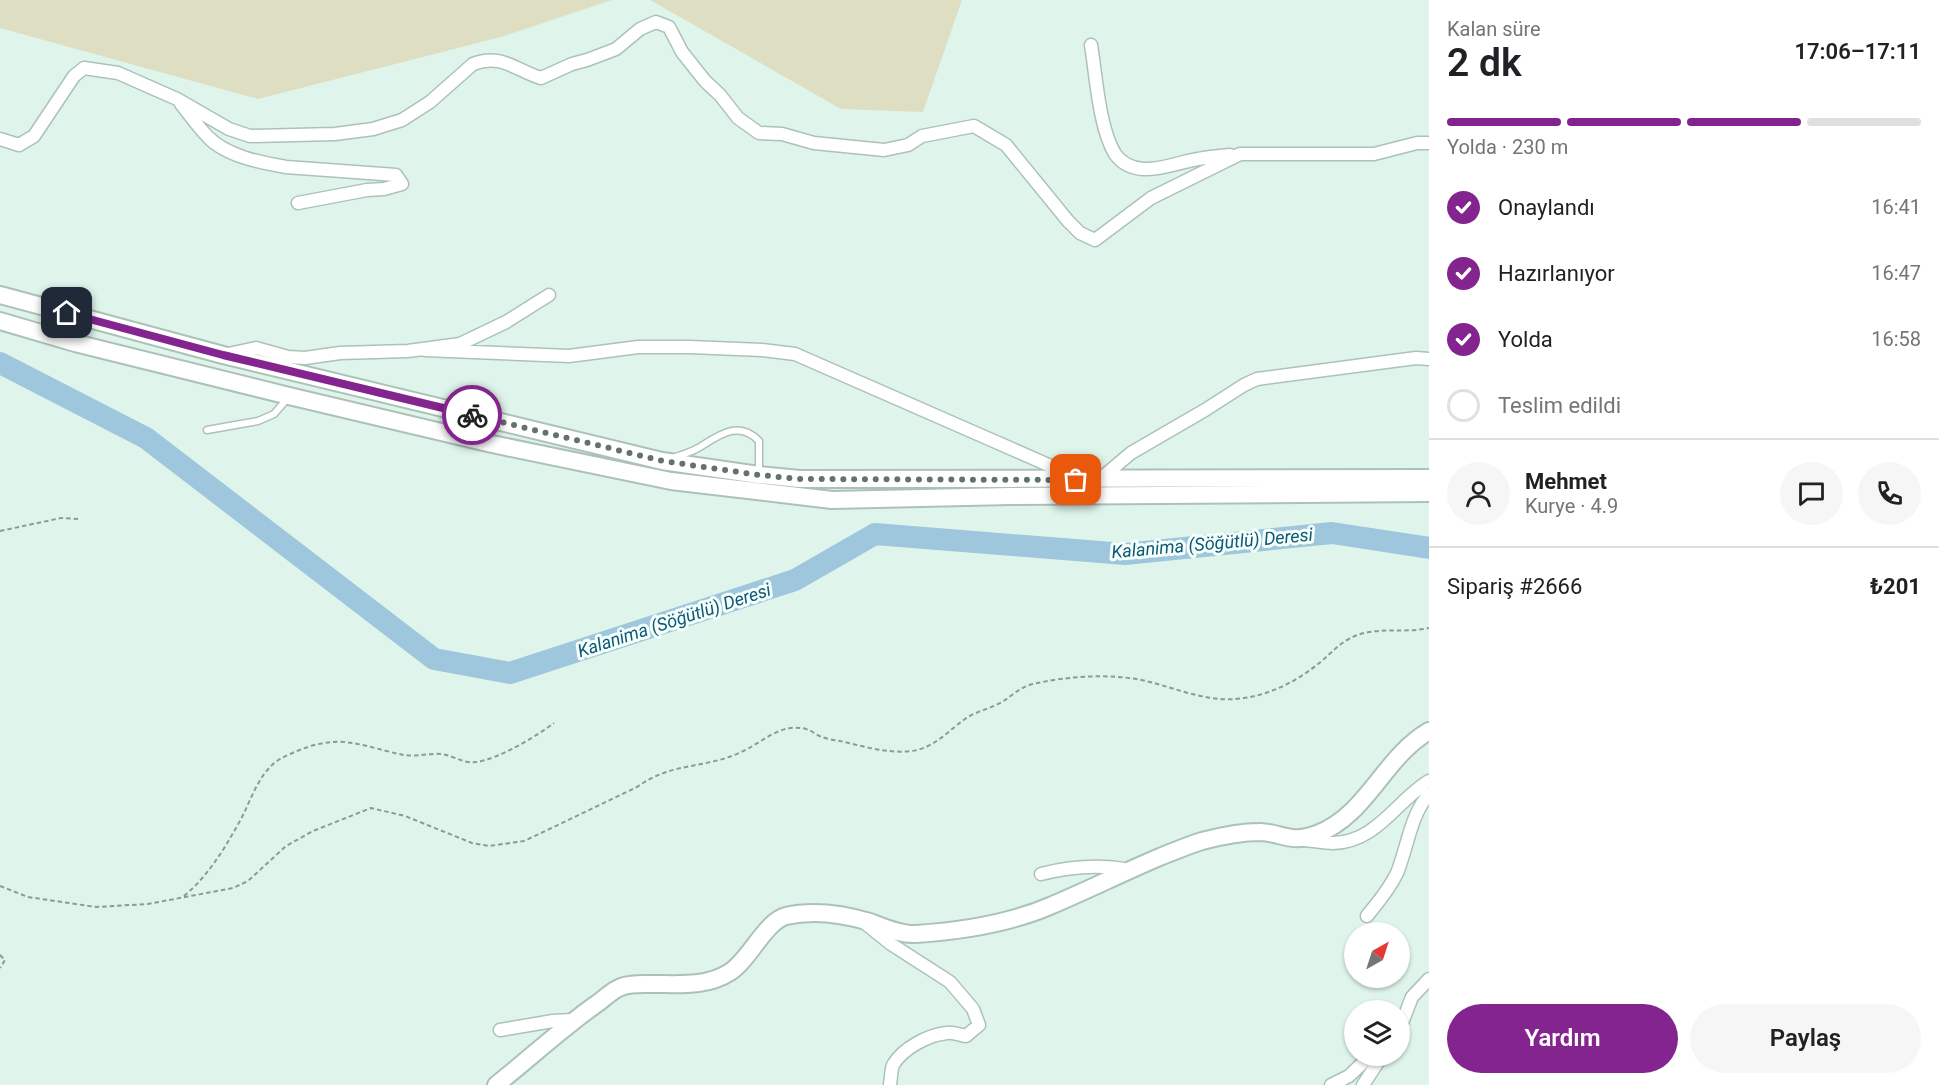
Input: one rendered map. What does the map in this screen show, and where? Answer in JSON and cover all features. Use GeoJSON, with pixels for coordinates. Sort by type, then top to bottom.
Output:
{"type":"FeatureCollection","features":[{"type":"Feature","properties":{"kind":"main road"},"geometry":{"type":"LineString","coordinates":[[0,295],[223,355],[663,461],[759,475],[800,479],[1429,478]]}},
{"type":"Feature","properties":{"kind":"main road"},"geometry":{"type":"LineString","coordinates":[[0,321],[75,343],[289,396],[492,444],[671,481],[832,500],[1011,496],[1429,493]]}},
{"type":"Feature","properties":{"kind":"main road"},"geometry":{"type":"LineString","coordinates":[[496,1085],[572,1020],[621,987],[712,982],[732,971],[782,917],[809,912],[858,919],[912,935],[971,928],[1006,921],[1048,907],[1129,870],[1199,842],[1233,834],[1262,832],[1292,839],[1314,835],[1334,826],[1359,805],[1401,754],[1418,737],[1429,731]]}},
{"type":"Feature","properties":{"kind":"street"},"geometry":{"type":"LineString","coordinates":[[0,139],[19,145],[34,136],[74,76],[84,68],[118,73],[177,99],[229,129],[250,136],[335,134],[374,129],[402,120],[430,102],[473,64],[494,59],[541,78],[572,64],[616,49],[640,29],[656,22],[669,27],[682,52],[705,81],[720,95],[738,118],[759,133],[782,134],[814,143],[884,150],[908,145],[921,136],[974,126],[1006,145],[1068,221],[1080,233],[1095,240],[1151,198],[1240,154]]}},
{"type":"Feature","properties":{"kind":"street"},"geometry":{"type":"LineString","coordinates":[[1091,45],[1104,126],[1115,154],[1127,166],[1144,169],[1161,168],[1195,159],[1240,154],[1374,154],[1417,143],[1429,143]]}},
{"type":"Feature","properties":{"kind":"street"},"geometry":{"type":"LineString","coordinates":[[177,99],[209,138],[223,148],[238,154],[286,167],[396,175],[402,184],[298,203]]}},
{"type":"Feature","properties":{"kind":"street"},"geometry":{"type":"LineString","coordinates":[[0,285],[22,301]]}},
{"type":"Feature","properties":{"kind":"street"},"geometry":{"type":"LineString","coordinates":[[425,350],[459,344],[476,337],[506,322],[549,295]]}},
{"type":"Feature","properties":{"kind":"street"},"geometry":{"type":"LineString","coordinates":[[223,355],[256,348],[288,357],[306,358],[340,353],[425,350],[569,356],[638,347],[727,348],[795,354],[1053,467],[1098,480],[1131,453],[1205,410],[1244,384],[1257,379],[1423,358],[1429,352]]}},
{"type":"Feature","properties":{"kind":"street"},"geometry":{"type":"LineString","coordinates":[[1292,839],[1335,843],[1368,834],[1381,824],[1414,789],[1429,781]]}},
{"type":"Feature","properties":{"kind":"street"},"geometry":{"type":"LineString","coordinates":[[1367,916],[1388,890],[1403,859],[1418,811],[1429,795]]}},
{"type":"Feature","properties":{"kind":"street"},"geometry":{"type":"LineString","coordinates":[[1041,874],[1094,866],[1111,866],[1129,870]]}},
{"type":"Feature","properties":{"kind":"street"},"geometry":{"type":"LineString","coordinates":[[858,919],[891,944],[950,982],[973,1009],[979,1025],[966,1036],[950,1033],[933,1036],[918,1043],[893,1066],[890,1084]]}},
{"type":"Feature","properties":{"kind":"street"},"geometry":{"type":"LineString","coordinates":[[1410,1001],[1429,979]]}},
{"type":"Feature","properties":{"kind":"street"},"geometry":{"type":"LineString","coordinates":[[500,1030],[572,1020]]}},
{"type":"Feature","properties":{"kind":"street"},"geometry":{"type":"LineString","coordinates":[[1331,1085],[1349,1076],[1360,1066]]}},
{"type":"Feature","properties":{"kind":"street"},"geometry":{"type":"LineString","coordinates":[[1363,1085],[1375,1066]]}},
{"type":"Feature","properties":{"kind":"lane"},"geometry":{"type":"LineString","coordinates":[[207,430],[258,421],[274,414],[289,396]]}},
{"type":"Feature","properties":{"kind":"lane"},"geometry":{"type":"LineString","coordinates":[[663,461],[698,449],[712,438],[731,430],[751,432],[759,441],[759,475]]}},
{"type":"Feature","properties":{"kind":"path"},"geometry":{"type":"LineString","coordinates":[[0,531],[61,518],[78,519]]}},
{"type":"Feature","properties":{"kind":"path"},"geometry":{"type":"LineString","coordinates":[[0,886],[28,897],[96,907],[148,904],[233,888],[248,881],[262,870],[286,846],[313,831],[371,808],[405,816],[472,843],[489,846],[507,845],[524,841],[555,827],[668,770],[740,753],[772,734],[788,728],[806,729],[822,737],[874,749],[911,752],[928,747],[970,716],[1002,702],[1016,691],[1031,685],[1068,679],[1124,678],[1179,692],[1218,699],[1237,699],[1286,686],[1350,638],[1385,631],[1429,628]]}},
{"type":"Feature","properties":{"kind":"path"},"geometry":{"type":"LineString","coordinates":[[182,898],[207,875],[234,832],[267,769],[281,759],[334,741],[406,755],[442,754],[476,762],[493,758],[539,734],[554,723]]}},
{"type":"Feature","properties":{"kind":"path"},"geometry":{"type":"LineString","coordinates":[[0,955],[5,960],[0,968]]}},
{"type":"Feature","properties":{"kind":"green space"},"geometry":{"type":"Polygon","coordinates":[[[0,0],[612,0],[501,37],[258,99],[0,28],[0,0]]]}},
{"type":"Feature","properties":{"kind":"green space"},"geometry":{"type":"Polygon","coordinates":[[[650,0],[962,0],[923,112],[841,109],[650,0]]]}},
{"type":"Feature","properties":{"kind":"waterway","name":"Kalanima (Söğütlü) Deresi"},"geometry":{"type":"LineString","coordinates":[[0,363],[146,438],[434,659],[510,673],[795,580],[875,534],[1125,554],[1332,533],[1429,548]]}},
{"type":"Feature","properties":{"kind":"way so far"},"geometry":{"type":"LineString","coordinates":[[472,415],[663,461],[759,475],[800,479],[1076,480]]}},
{"type":"Feature","properties":{"kind":"route"},"geometry":{"type":"LineString","coordinates":[[67,313],[223,355],[472,415]]}}]}
